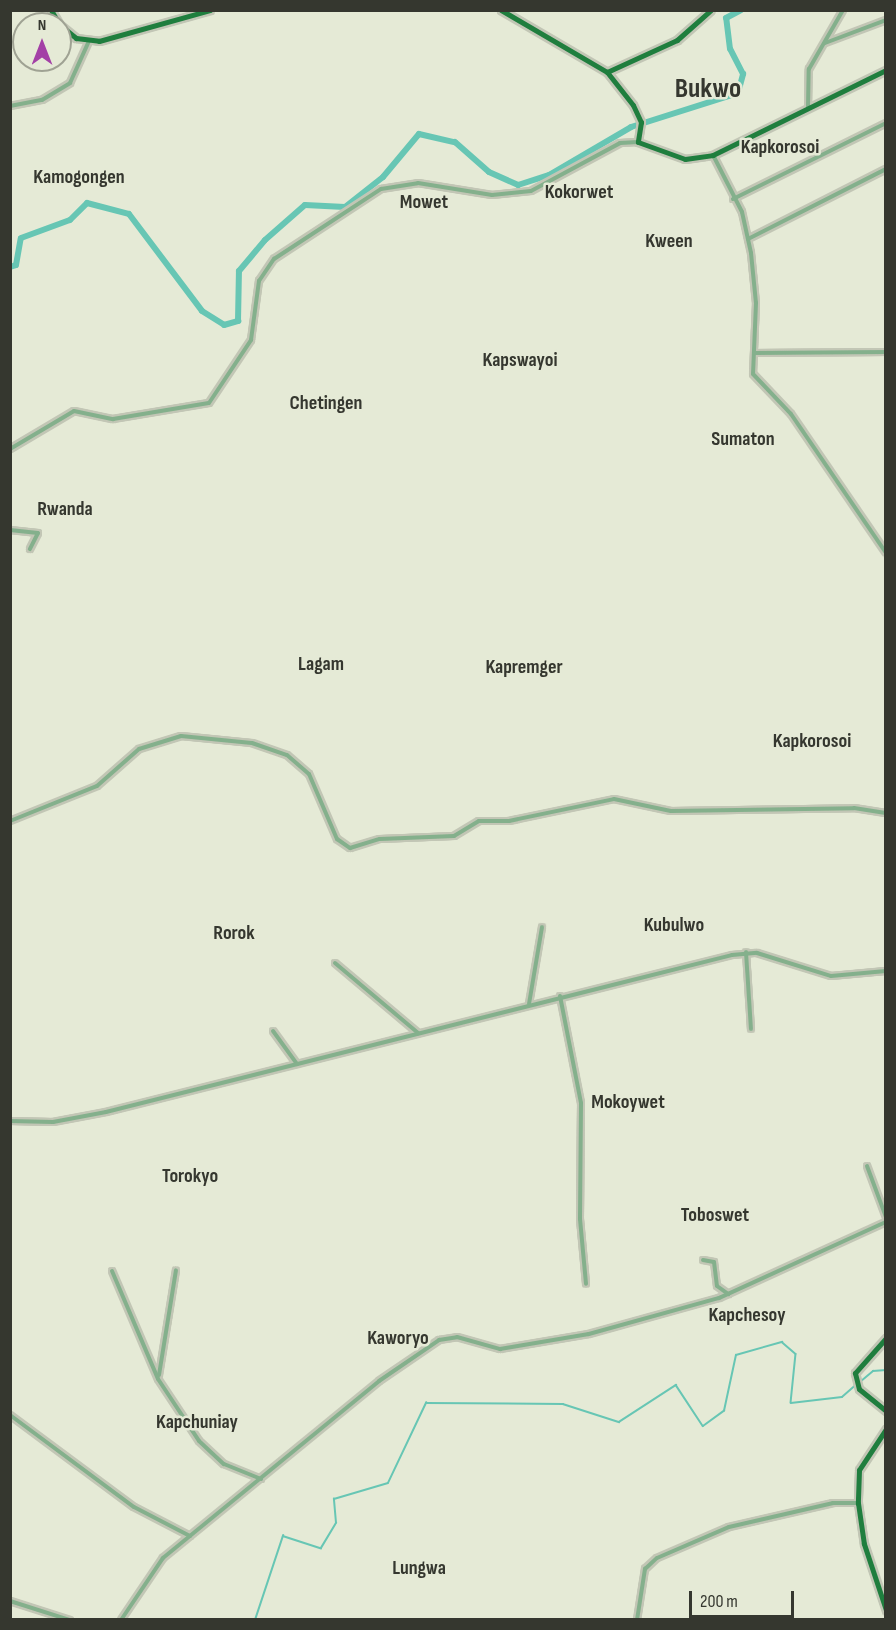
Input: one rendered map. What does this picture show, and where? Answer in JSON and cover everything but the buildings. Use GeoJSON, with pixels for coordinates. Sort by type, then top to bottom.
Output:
{"type":"FeatureCollection","features":[{"type":"Feature","properties":{"kind":"main road"},"geometry":{"type":"LineString","coordinates":[[72,32],[89,41],[210,10]]}},
{"type":"Feature","properties":{"kind":"main road"},"geometry":{"type":"LineString","coordinates":[[501,10],[607,72],[641,122],[638,142],[685,159],[713,155],[885,70]]}},
{"type":"Feature","properties":{"kind":"main road"},"geometry":{"type":"LineString","coordinates":[[607,72],[677,40],[711,10]]}},
{"type":"Feature","properties":{"kind":"main road"},"geometry":{"type":"LineString","coordinates":[[885,1338],[858,1366],[855,1379],[885,1411]]}},
{"type":"Feature","properties":{"kind":"main road"},"geometry":{"type":"LineString","coordinates":[[885,1430],[859,1470],[858,1503],[864,1544],[885,1610]]}},
{"type":"Feature","properties":{"kind":"street"},"geometry":{"type":"LineString","coordinates":[[808,109],[806,80],[843,10]]}},
{"type":"Feature","properties":{"kind":"street"},"geometry":{"type":"LineString","coordinates":[[825,43],[885,20]]}},
{"type":"Feature","properties":{"kind":"street"},"geometry":{"type":"LineString","coordinates":[[10,105],[42,100],[70,83],[89,41]]}},
{"type":"Feature","properties":{"kind":"street"},"geometry":{"type":"LineString","coordinates":[[733,199],[885,123]]}},
{"type":"Feature","properties":{"kind":"street"},"geometry":{"type":"LineString","coordinates":[[10,449],[74,411],[113,419],[209,403],[251,340],[258,281],[274,259],[381,189],[418,183],[492,195],[531,191],[620,143],[638,142]]}},
{"type":"Feature","properties":{"kind":"street"},"geometry":{"type":"LineString","coordinates":[[713,155],[748,239],[756,291],[755,378],[791,414],[885,553]]}},
{"type":"Feature","properties":{"kind":"street"},"geometry":{"type":"LineString","coordinates":[[748,239],[885,169]]}},
{"type":"Feature","properties":{"kind":"street"},"geometry":{"type":"LineString","coordinates":[[754,353],[885,352]]}},
{"type":"Feature","properties":{"kind":"street"},"geometry":{"type":"LineString","coordinates":[[10,531],[38,533],[30,549]]}},
{"type":"Feature","properties":{"kind":"street"},"geometry":{"type":"LineString","coordinates":[[10,821],[97,786],[139,749],[181,736],[258,744],[287,755],[309,774],[337,839],[350,848],[380,839],[454,836],[479,821],[509,821],[614,799],[671,811],[854,808],[885,813]]}},
{"type":"Feature","properties":{"kind":"street"},"geometry":{"type":"LineString","coordinates":[[529,1004],[542,927]]}},
{"type":"Feature","properties":{"kind":"street"},"geometry":{"type":"LineString","coordinates":[[746,952],[751,1029]]}},
{"type":"Feature","properties":{"kind":"street"},"geometry":{"type":"LineString","coordinates":[[10,1121],[53,1122],[106,1112],[560,996],[746,952],[831,976],[885,971]]}},
{"type":"Feature","properties":{"kind":"street"},"geometry":{"type":"LineString","coordinates":[[335,963],[418,1033]]}},
{"type":"Feature","properties":{"kind":"street"},"geometry":{"type":"LineString","coordinates":[[560,996],[570,1067],[581,1103],[580,1219],[586,1284]]}},
{"type":"Feature","properties":{"kind":"street"},"geometry":{"type":"LineString","coordinates":[[273,1031],[297,1064]]}},
{"type":"Feature","properties":{"kind":"street"},"geometry":{"type":"LineString","coordinates":[[867,1166],[885,1217]]}},
{"type":"Feature","properties":{"kind":"street"},"geometry":{"type":"LineString","coordinates":[[121,1620],[153,1569],[190,1536],[262,1480],[379,1381],[439,1340],[457,1337],[500,1349],[540,1345],[729,1294],[885,1222]]}},
{"type":"Feature","properties":{"kind":"street"},"geometry":{"type":"LineString","coordinates":[[703,1260],[714,1262],[717,1286],[729,1294]]}},
{"type":"Feature","properties":{"kind":"street"},"geometry":{"type":"LineString","coordinates":[[158,1379],[176,1270]]}},
{"type":"Feature","properties":{"kind":"street"},"geometry":{"type":"LineString","coordinates":[[112,1271],[158,1379],[211,1455],[262,1480]]}},
{"type":"Feature","properties":{"kind":"street"},"geometry":{"type":"LineString","coordinates":[[10,1415],[134,1508],[190,1536]]}},
{"type":"Feature","properties":{"kind":"street"},"geometry":{"type":"LineString","coordinates":[[637,1620],[645,1569],[657,1558],[729,1527],[798,1510],[858,1503]]}},
{"type":"Feature","properties":{"kind":"street"},"geometry":{"type":"LineString","coordinates":[[10,1601],[70,1620]]}},
{"type":"Feature","properties":{"kind":"waterway"},"geometry":{"type":"LineString","coordinates":[[10,267],[16,265],[21,238],[70,220],[87,203],[129,214],[202,311],[224,325],[238,321],[239,271],[265,240],[305,205],[345,207],[383,177],[419,134],[455,142],[489,172],[518,185],[549,175],[631,127],[738,93],[743,74],[730,49],[726,18],[741,10]]}},
{"type":"Feature","properties":{"kind":"waterway"},"geometry":{"type":"LineString","coordinates":[[255,1620],[283,1536],[321,1548],[336,1523],[334,1499],[388,1483],[426,1403],[563,1404],[619,1422],[676,1385],[703,1426],[724,1411],[736,1355],[782,1342],[796,1354],[791,1403],[842,1397],[856,1385]]}},
{"type":"Feature","properties":{"kind":"waterway"},"geometry":{"type":"LineString","coordinates":[[860,1382],[873,1371],[886,1370]]}},
{"type":"Feature","properties":{"kind":"district","name":"Bukwo"},"geometry":{"type":"Point","coordinates":[708,89]}},
{"type":"Feature","properties":{"kind":"district","name":"Kapkorosoi"},"geometry":{"type":"Point","coordinates":[780,147]}},
{"type":"Feature","properties":{"kind":"district","name":"Kamogongen"},"geometry":{"type":"Point","coordinates":[79,177]}},
{"type":"Feature","properties":{"kind":"district","name":"Kokorwet"},"geometry":{"type":"Point","coordinates":[579,192]}},
{"type":"Feature","properties":{"kind":"district","name":"Mowet"},"geometry":{"type":"Point","coordinates":[424,202]}},
{"type":"Feature","properties":{"kind":"district","name":"Kween"},"geometry":{"type":"Point","coordinates":[669,241]}},
{"type":"Feature","properties":{"kind":"district","name":"Kapswayoi"},"geometry":{"type":"Point","coordinates":[520,360]}},
{"type":"Feature","properties":{"kind":"district","name":"Chetingen"},"geometry":{"type":"Point","coordinates":[326,403]}},
{"type":"Feature","properties":{"kind":"district","name":"Sumaton"},"geometry":{"type":"Point","coordinates":[743,439]}},
{"type":"Feature","properties":{"kind":"district","name":"Rwanda"},"geometry":{"type":"Point","coordinates":[65,509]}},
{"type":"Feature","properties":{"kind":"district","name":"Lagam"},"geometry":{"type":"Point","coordinates":[321,664]}},
{"type":"Feature","properties":{"kind":"district","name":"Kapremger"},"geometry":{"type":"Point","coordinates":[524,667]}},
{"type":"Feature","properties":{"kind":"district","name":"Kapkorosoi"},"geometry":{"type":"Point","coordinates":[812,741]}},
{"type":"Feature","properties":{"kind":"district","name":"Kubulwo"},"geometry":{"type":"Point","coordinates":[674,925]}},
{"type":"Feature","properties":{"kind":"district","name":"Rorok"},"geometry":{"type":"Point","coordinates":[234,933]}},
{"type":"Feature","properties":{"kind":"district","name":"Mokoywet"},"geometry":{"type":"Point","coordinates":[628,1102]}},
{"type":"Feature","properties":{"kind":"district","name":"Torokyo"},"geometry":{"type":"Point","coordinates":[190,1176]}},
{"type":"Feature","properties":{"kind":"district","name":"Toboswet"},"geometry":{"type":"Point","coordinates":[715,1215]}},
{"type":"Feature","properties":{"kind":"district","name":"Kapchesoy"},"geometry":{"type":"Point","coordinates":[747,1315]}},
{"type":"Feature","properties":{"kind":"district","name":"Kaworyo"},"geometry":{"type":"Point","coordinates":[398,1338]}},
{"type":"Feature","properties":{"kind":"district","name":"Kapchuniay"},"geometry":{"type":"Point","coordinates":[197,1422]}},
{"type":"Feature","properties":{"kind":"district","name":"Lungwa"},"geometry":{"type":"Point","coordinates":[419,1568]}}]}
